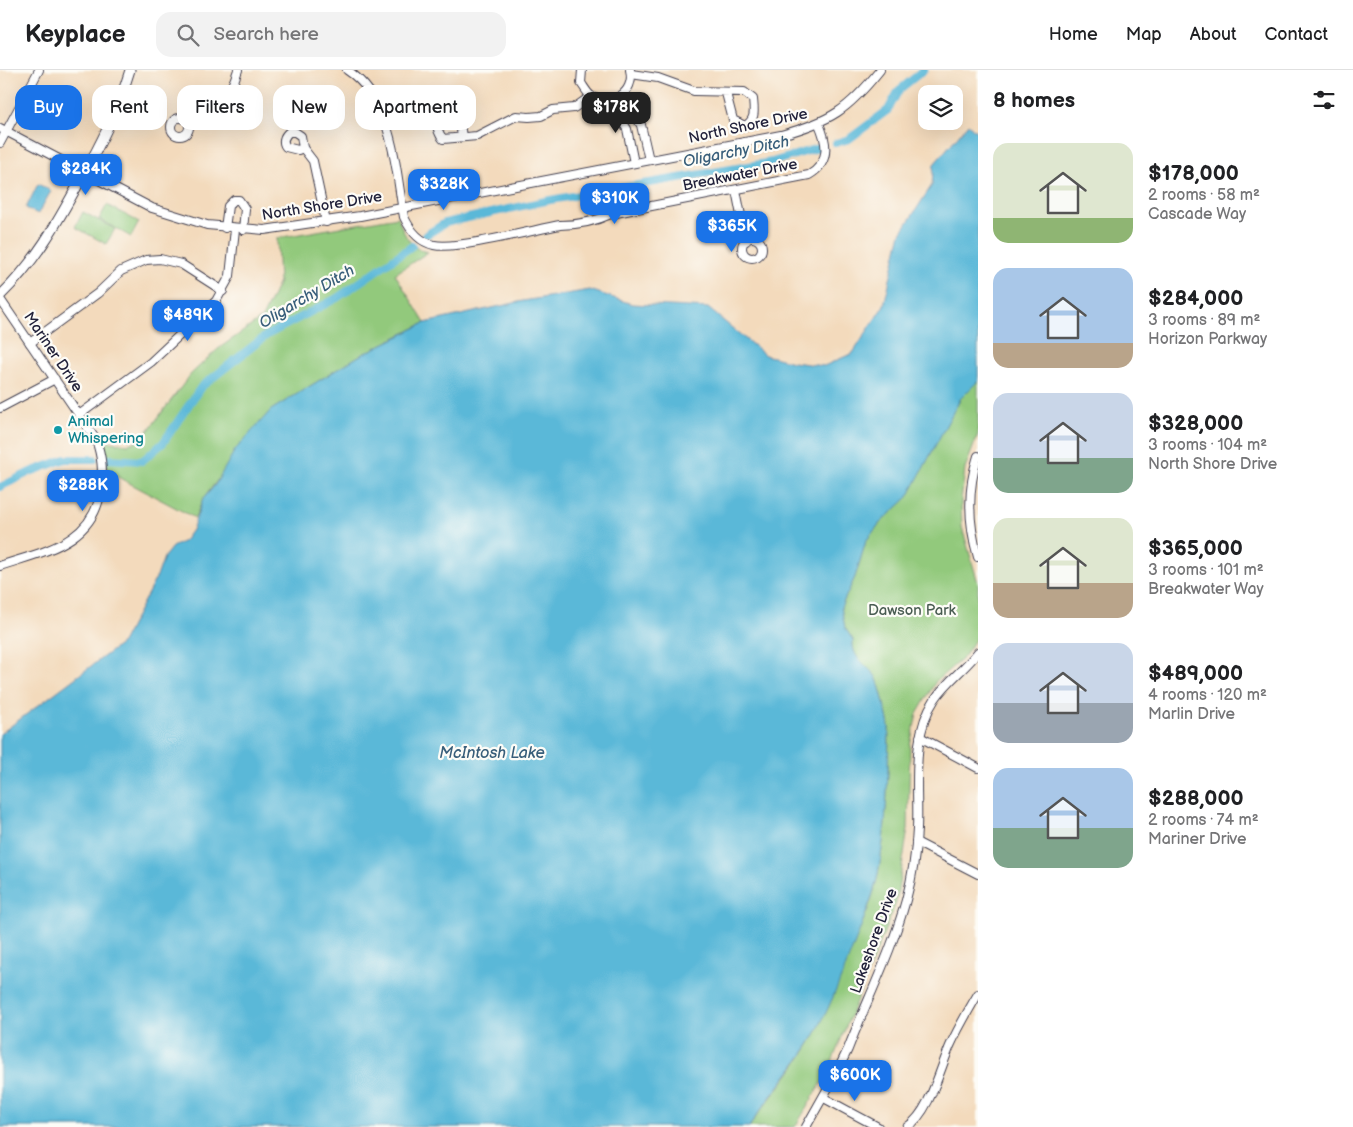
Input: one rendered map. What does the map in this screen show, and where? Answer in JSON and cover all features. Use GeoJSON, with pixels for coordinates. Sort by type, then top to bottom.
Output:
{"type":"FeatureCollection","features":[{"type":"Feature","properties":{"kind":"street"},"geometry":{"type":"LineString","coordinates":[[0,143],[3,130],[40,70]]}},
{"type":"Feature","properties":{"kind":"street"},"geometry":{"type":"LineString","coordinates":[[0,297],[22,275],[41,250],[108,128],[122,98],[130,70]]}},
{"type":"Feature","properties":{"kind":"street"},"geometry":{"type":"LineString","coordinates":[[232,85],[238,70]]}},
{"type":"Feature","properties":{"kind":"street","name":"Breakwater Drive"},"geometry":{"type":"LineString","coordinates":[[347,70],[364,85],[381,113],[389,131],[408,226],[416,236],[433,245],[446,247],[560,225],[578,225],[595,221],[611,214],[798,178],[817,171],[826,155],[824,137],[819,124]]}},
{"type":"Feature","properties":{"kind":"street"},"geometry":{"type":"LineString","coordinates":[[582,70],[581,83],[591,96],[609,100],[615,100],[622,95],[629,84],[630,72],[658,78],[694,91],[744,92],[753,99],[754,118],[745,126],[733,120],[726,93]]}},
{"type":"Feature","properties":{"kind":"street","name":"North Shore Drive"},"geometry":{"type":"LineString","coordinates":[[3,130],[152,208],[175,217],[225,228],[264,230],[326,222],[782,136],[819,124],[853,102],[880,70]]}},
{"type":"Feature","properties":{"kind":"street"},"geometry":{"type":"LineString","coordinates":[[622,95],[641,125],[649,160]]}},
{"type":"Feature","properties":{"kind":"street"},"geometry":{"type":"LineString","coordinates":[[462,137],[456,110],[448,102],[440,102],[436,110],[440,135],[444,139],[462,137],[488,132],[504,120],[516,116],[529,118],[541,116],[553,110],[574,108],[591,96]]}},
{"type":"Feature","properties":{"kind":"street"},"geometry":{"type":"LineString","coordinates":[[609,100],[626,129],[634,163]]}},
{"type":"Feature","properties":{"kind":"street"},"geometry":{"type":"LineString","coordinates":[[303,148],[313,161],[326,222]]}},
{"type":"Feature","properties":{"kind":"street"},"geometry":{"type":"LineString","coordinates":[[736,190],[746,240]]}},
{"type":"Feature","properties":{"kind":"street"},"geometry":{"type":"LineString","coordinates":[[79,415],[151,362],[216,301],[223,291],[232,266],[245,209],[240,200],[234,200],[228,206],[225,228]]}},
{"type":"Feature","properties":{"kind":"street"},"geometry":{"type":"LineString","coordinates":[[30,343],[98,293],[121,271],[146,260],[160,259],[181,264],[223,291]]}},
{"type":"Feature","properties":{"kind":"street","name":"Mariner Drive"},"geometry":{"type":"LineString","coordinates":[[0,297],[96,440],[102,456],[100,499],[95,515],[84,530],[73,538],[0,566]]}},
{"type":"Feature","properties":{"kind":"street"},"geometry":{"type":"LineString","coordinates":[[0,408],[55,379]]}},
{"type":"Feature","properties":{"kind":"street"},"geometry":{"type":"LineString","coordinates":[[978,459],[971,478],[970,498],[972,538],[978,557]]}},
{"type":"Feature","properties":{"kind":"street","name":"Lakeshore Drive"},"geometry":{"type":"LineString","coordinates":[[806,1127],[824,1098],[848,1049],[906,901],[916,842],[920,737],[934,700],[966,668],[978,652]]}},
{"type":"Feature","properties":{"kind":"street"},"geometry":{"type":"LineString","coordinates":[[920,737],[978,768]]}},
{"type":"Feature","properties":{"kind":"street"},"geometry":{"type":"LineString","coordinates":[[916,842],[978,874]]}},
{"type":"Feature","properties":{"kind":"street"},"geometry":{"type":"LineString","coordinates":[[907,1127],[917,1119],[950,1046],[978,994]]}},
{"type":"Feature","properties":{"kind":"street"},"geometry":{"type":"LineString","coordinates":[[824,1098],[878,1127]]}},
{"type":"Feature","properties":{"kind":"green space"},"geometry":{"type":"Polygon","coordinates":[[[107,205],[139,222],[131,237],[99,219],[107,205]]]}},
{"type":"Feature","properties":{"kind":"green space"},"geometry":{"type":"Polygon","coordinates":[[[83,212],[115,229],[106,244],[75,227],[83,212]]]}},
{"type":"Feature","properties":{"kind":"green space"},"geometry":{"type":"Polygon","coordinates":[[[398,217],[408,240],[422,251],[428,252],[395,274],[425,323],[359,356],[271,410],[203,499],[195,518],[116,476],[108,475],[103,441],[128,444],[141,440],[191,374],[218,349],[262,318],[279,282],[277,238],[398,217]]]}},
{"type":"Feature","properties":{"kind":"green space","name":"Dawson Park"},"geometry":{"type":"Polygon","coordinates":[[[978,381],[978,434],[965,469],[961,501],[962,527],[978,583],[978,635],[964,657],[936,681],[917,714],[910,745],[908,829],[896,903],[827,1074],[795,1127],[749,1127],[810,1044],[817,1031],[867,910],[877,879],[883,842],[886,804],[889,724],[876,677],[854,652],[853,640],[845,628],[841,607],[855,577],[866,541],[880,523],[908,496],[960,399],[978,381]]]}},
{"type":"Feature","properties":{"kind":"water","name":"McIntosh Lake"},"geometry":{"type":"Polygon","coordinates":[[[968,124],[978,133],[978,381],[960,399],[908,497],[880,523],[866,541],[855,577],[841,607],[845,628],[853,640],[854,652],[876,677],[889,724],[886,804],[883,842],[877,879],[847,963],[817,1031],[749,1127],[0,1127],[0,734],[122,643],[158,574],[164,557],[172,547],[184,541],[192,530],[203,499],[215,485],[235,450],[271,410],[359,356],[425,323],[523,301],[590,290],[632,304],[708,308],[765,355],[793,362],[824,366],[853,353],[884,305],[901,233],[932,185],[934,164],[968,124]]]}},
{"type":"Feature","properties":{"kind":"water"},"geometry":{"type":"Polygon","coordinates":[[[38,184],[51,191],[38,214],[26,208],[38,184]]]}},
{"type":"Feature","properties":{"kind":"waterway","name":"Oligarchy Ditch"},"geometry":{"type":"LineString","coordinates":[[836,143],[849,139],[888,110],[899,90],[924,70]]}},
{"type":"Feature","properties":{"kind":"waterway","name":"Oligarchy Ditch"},"geometry":{"type":"LineString","coordinates":[[426,235],[445,223],[550,200],[772,162],[818,148]]}},
{"type":"Feature","properties":{"kind":"waterway","name":"Oligarchy Ditch"},"geometry":{"type":"LineString","coordinates":[[108,459],[142,461],[163,443],[201,387],[267,335],[337,298],[412,246]]}},
{"type":"Feature","properties":{"kind":"waterway","name":"Oligarchy Ditch"},"geometry":{"type":"LineString","coordinates":[[0,487],[30,472],[65,459],[94,459]]}},
{"type":"Feature","properties":{"kind":"place","name":"Animal Whispering"},"geometry":{"type":"Point","coordinates":[58,430]}}]}
